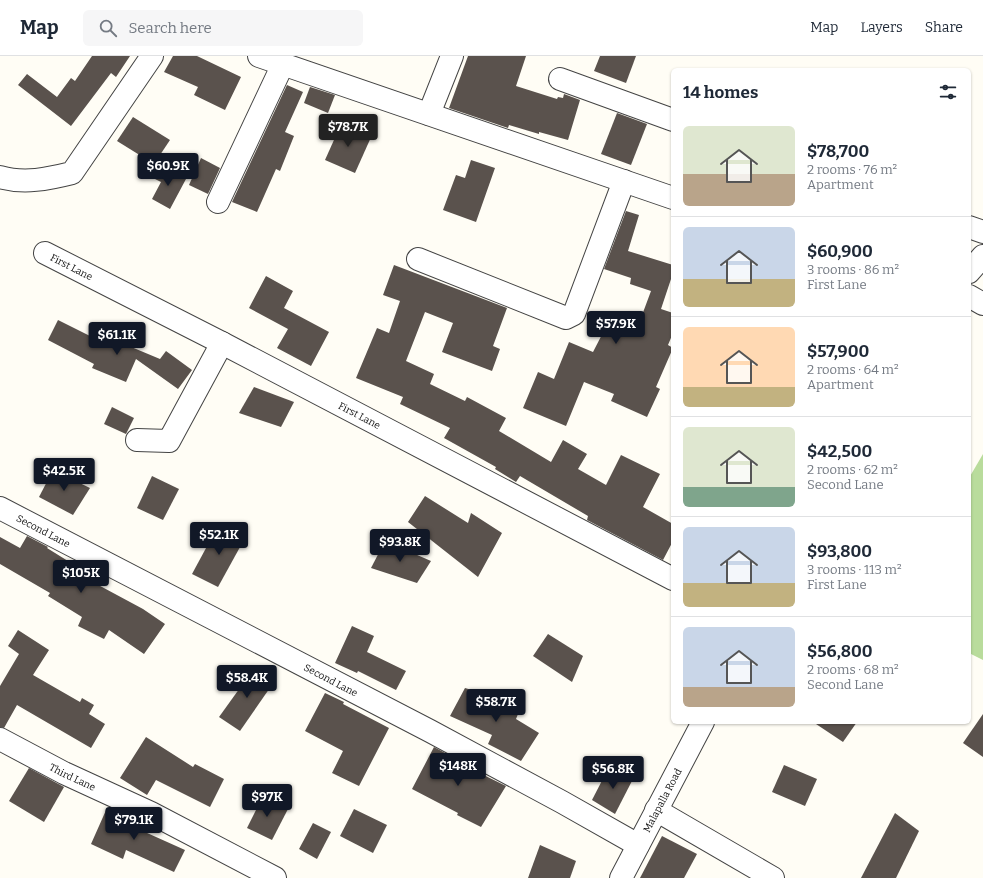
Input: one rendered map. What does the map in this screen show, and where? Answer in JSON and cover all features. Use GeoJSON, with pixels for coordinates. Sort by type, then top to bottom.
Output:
{"type":"FeatureCollection","features":[{"type":"Feature","properties":{"kind":"street"},"geometry":{"type":"LineString","coordinates":[[0,177],[14,181],[50,178],[72,172],[152,56]]}},
{"type":"Feature","properties":{"kind":"street"},"geometry":{"type":"LineString","coordinates":[[259,56],[671,197]]}},
{"type":"Feature","properties":{"kind":"street"},"geometry":{"type":"LineString","coordinates":[[429,114],[452,56]]}},
{"type":"Feature","properties":{"kind":"street"},"geometry":{"type":"LineString","coordinates":[[218,202],[283,64]]}},
{"type":"Feature","properties":{"kind":"street"},"geometry":{"type":"LineString","coordinates":[[560,79],[671,119]]}},
{"type":"Feature","properties":{"kind":"street"},"geometry":{"type":"LineString","coordinates":[[418,260],[566,318],[574,314],[624,181]]}},
{"type":"Feature","properties":{"kind":"street"},"geometry":{"type":"LineString","coordinates":[[971,228],[983,232]]}},
{"type":"Feature","properties":{"kind":"street","name":"First Lane"},"geometry":{"type":"LineString","coordinates":[[45,253],[222,343],[671,578]]}},
{"type":"Feature","properties":{"kind":"street"},"geometry":{"type":"LineString","coordinates":[[971,270],[983,256]]}},
{"type":"Feature","properties":{"kind":"street"},"geometry":{"type":"LineString","coordinates":[[971,297],[983,304]]}},
{"type":"Feature","properties":{"kind":"street"},"geometry":{"type":"LineString","coordinates":[[137,440],[169,441],[222,343]]}},
{"type":"Feature","properties":{"kind":"street","name":"Second Lane"},"geometry":{"type":"LineString","coordinates":[[0,508],[437,735],[562,802],[638,845]]}},
{"type":"Feature","properties":{"kind":"street","name":"Malapalla Road"},"geometry":{"type":"LineString","coordinates":[[621,878],[702,724]]}},
{"type":"Feature","properties":{"kind":"street","name":"Third Lane"},"geometry":{"type":"LineString","coordinates":[[0,739],[64,773],[151,813],[275,878]]}},
{"type":"Feature","properties":{"kind":"street"},"geometry":{"type":"LineString","coordinates":[[656,810],[773,878]]}},
{"type":"Feature","properties":{"kind":"green space"},"geometry":{"type":"Polygon","coordinates":[[[983,454],[983,660],[971,654],[971,475],[983,454]]]}},
{"type":"Feature","properties":{"kind":"building"},"geometry":{"type":"Polygon","coordinates":[[[92,56],[130,56],[116,77],[111,73],[71,126],[18,85],[27,74],[57,97],[71,78],[75,81],[92,56]]]}},
{"type":"Feature","properties":{"kind":"building"},"geometry":{"type":"Polygon","coordinates":[[[173,56],[197,56],[241,77],[225,110],[194,95],[198,87],[164,72],[173,56]]]}},
{"type":"Feature","properties":{"kind":"building"},"geometry":{"type":"Polygon","coordinates":[[[468,56],[526,56],[516,86],[557,99],[558,97],[563,98],[564,94],[580,100],[568,140],[539,132],[539,134],[509,125],[508,128],[449,108],[468,56]]]}},
{"type":"Feature","properties":{"kind":"building"},"geometry":{"type":"Polygon","coordinates":[[[600,56],[636,56],[626,83],[594,71],[600,56]]]}},
{"type":"Feature","properties":{"kind":"building"},"geometry":{"type":"Polygon","coordinates":[[[287,85],[303,92],[285,132],[294,136],[280,171],[276,169],[257,212],[232,202],[287,85]]]}},
{"type":"Feature","properties":{"kind":"building"},"geometry":{"type":"Polygon","coordinates":[[[310,87],[335,95],[328,113],[304,103],[310,87]]]}},
{"type":"Feature","properties":{"kind":"building"},"geometry":{"type":"Polygon","coordinates":[[[617,113],[647,124],[631,165],[601,154],[617,113]]]}},
{"type":"Feature","properties":{"kind":"building"},"geometry":{"type":"Polygon","coordinates":[[[133,117],[170,140],[154,164],[117,141],[133,117]]]}},
{"type":"Feature","properties":{"kind":"building"},"geometry":{"type":"Polygon","coordinates":[[[342,122],[372,135],[355,173],[325,160],[342,122]]]}},
{"type":"Feature","properties":{"kind":"building"},"geometry":{"type":"Polygon","coordinates":[[[201,158],[220,168],[208,194],[189,185],[201,158]]]}},
{"type":"Feature","properties":{"kind":"building"},"geometry":{"type":"Polygon","coordinates":[[[471,160],[495,168],[476,222],[443,210],[456,175],[465,178],[471,160]]]}},
{"type":"Feature","properties":{"kind":"building"},"geometry":{"type":"Polygon","coordinates":[[[163,165],[186,179],[170,209],[152,199],[161,182],[155,179],[163,165]]]}},
{"type":"Feature","properties":{"kind":"building"},"geometry":{"type":"Polygon","coordinates":[[[626,211],[639,215],[628,251],[671,264],[671,279],[661,309],[671,312],[671,338],[668,345],[671,347],[671,353],[656,387],[660,389],[647,417],[611,401],[614,394],[584,382],[566,426],[523,408],[538,372],[554,379],[569,342],[593,352],[609,321],[635,334],[651,291],[630,284],[631,278],[604,269],[626,211]]]}},
{"type":"Feature","properties":{"kind":"building"},"geometry":{"type":"Polygon","coordinates":[[[394,265],[507,308],[493,346],[500,349],[492,371],[442,352],[453,323],[425,312],[406,361],[434,374],[430,384],[465,401],[467,397],[506,418],[499,431],[551,462],[563,440],[587,454],[578,469],[606,485],[621,455],[660,474],[643,507],[671,523],[671,545],[663,560],[587,520],[588,516],[520,476],[516,482],[495,469],[496,467],[444,438],[450,428],[400,404],[403,397],[356,378],[377,328],[389,333],[400,301],[383,295],[394,265]]]}},
{"type":"Feature","properties":{"kind":"building"},"geometry":{"type":"Polygon","coordinates":[[[266,276],[293,291],[284,308],[329,332],[311,366],[277,348],[288,329],[249,308],[266,276]]]}},
{"type":"Feature","properties":{"kind":"building"},"geometry":{"type":"Polygon","coordinates":[[[58,320],[102,342],[105,336],[160,359],[166,351],[192,370],[178,389],[136,359],[126,382],[92,368],[94,364],[48,340],[58,320]]]}},
{"type":"Feature","properties":{"kind":"building"},"geometry":{"type":"Polygon","coordinates":[[[254,387],[294,402],[281,427],[239,413],[254,387]]]}},
{"type":"Feature","properties":{"kind":"building"},"geometry":{"type":"Polygon","coordinates":[[[112,407],[134,418],[126,434],[104,424],[112,407]]]}},
{"type":"Feature","properties":{"kind":"building"},"geometry":{"type":"Polygon","coordinates":[[[53,470],[90,488],[73,515],[39,497],[53,470]]]}},
{"type":"Feature","properties":{"kind":"building"},"geometry":{"type":"Polygon","coordinates":[[[152,476],[179,489],[163,520],[137,508],[152,476]]]}},
{"type":"Feature","properties":{"kind":"building"},"geometry":{"type":"Polygon","coordinates":[[[425,496],[468,523],[471,513],[502,533],[478,577],[408,522],[425,496]]]}},
{"type":"Feature","properties":{"kind":"building"},"geometry":{"type":"Polygon","coordinates":[[[219,524],[245,538],[218,587],[192,574],[219,524]]]}},
{"type":"Feature","properties":{"kind":"building"},"geometry":{"type":"Polygon","coordinates":[[[27,536],[48,547],[47,548],[92,576],[89,580],[143,609],[165,624],[144,654],[109,630],[104,639],[78,626],[82,617],[48,596],[50,593],[0,564],[0,537],[20,548],[27,536]]]}},
{"type":"Feature","properties":{"kind":"building"},"geometry":{"type":"Polygon","coordinates":[[[385,541],[431,561],[417,583],[371,568],[385,541]]]}},
{"type":"Feature","properties":{"kind":"building"},"geometry":{"type":"Polygon","coordinates":[[[352,626],[374,636],[367,652],[406,671],[396,690],[358,671],[357,673],[335,663],[352,626]]]}},
{"type":"Feature","properties":{"kind":"building"},"geometry":{"type":"Polygon","coordinates":[[[18,630],[49,650],[33,675],[80,702],[82,698],[94,705],[89,714],[105,724],[91,748],[17,705],[4,728],[0,727],[0,686],[19,654],[8,646],[18,630]]]}},
{"type":"Feature","properties":{"kind":"building"},"geometry":{"type":"Polygon","coordinates":[[[548,634],[583,656],[572,682],[533,656],[548,634]]]}},
{"type":"Feature","properties":{"kind":"building"},"geometry":{"type":"Polygon","coordinates":[[[255,667],[274,682],[240,731],[219,717],[255,667]]]}},
{"type":"Feature","properties":{"kind":"building"},"geometry":{"type":"Polygon","coordinates":[[[465,688],[492,696],[490,700],[520,709],[516,719],[539,733],[521,761],[488,744],[492,735],[450,716],[465,688]]]}},
{"type":"Feature","properties":{"kind":"building"},"geometry":{"type":"Polygon","coordinates":[[[325,693],[344,702],[343,704],[389,728],[359,786],[332,773],[343,751],[305,731],[325,693]]]}},
{"type":"Feature","properties":{"kind":"building"},"geometry":{"type":"Polygon","coordinates":[[[983,714],[983,757],[963,743],[983,714]]]}},
{"type":"Feature","properties":{"kind":"building"},"geometry":{"type":"Polygon","coordinates":[[[816,724],[856,724],[843,742],[816,724]]]}},
{"type":"Feature","properties":{"kind":"building"},"geometry":{"type":"Polygon","coordinates":[[[146,737],[193,767],[195,764],[224,779],[210,807],[156,780],[147,795],[120,778],[146,737]]]}},
{"type":"Feature","properties":{"kind":"building"},"geometry":{"type":"Polygon","coordinates":[[[434,747],[458,760],[457,762],[506,786],[481,827],[412,789],[434,747]]]}},
{"type":"Feature","properties":{"kind":"building"},"geometry":{"type":"Polygon","coordinates":[[[784,765],[817,779],[805,806],[772,792],[784,765]]]}},
{"type":"Feature","properties":{"kind":"building"},"geometry":{"type":"Polygon","coordinates":[[[609,767],[634,777],[615,814],[592,800],[609,767]]]}},
{"type":"Feature","properties":{"kind":"building"},"geometry":{"type":"Polygon","coordinates":[[[29,768],[64,787],[44,822],[9,801],[29,768]]]}},
{"type":"Feature","properties":{"kind":"building"},"geometry":{"type":"Polygon","coordinates":[[[263,796],[288,809],[272,840],[247,828],[263,796]]]}},
{"type":"Feature","properties":{"kind":"building"},"geometry":{"type":"Polygon","coordinates":[[[107,808],[139,822],[136,828],[185,850],[174,872],[126,850],[123,859],[91,844],[107,808]]]}},
{"type":"Feature","properties":{"kind":"building"},"geometry":{"type":"Polygon","coordinates":[[[354,809],[387,825],[373,853],[340,836],[354,809]]]}},
{"type":"Feature","properties":{"kind":"building"},"geometry":{"type":"Polygon","coordinates":[[[895,813],[919,831],[896,878],[861,878],[895,813]]]}},
{"type":"Feature","properties":{"kind":"building"},"geometry":{"type":"Polygon","coordinates":[[[313,823],[331,832],[317,859],[299,849],[313,823]]]}},
{"type":"Feature","properties":{"kind":"building"},"geometry":{"type":"Polygon","coordinates":[[[662,836],[697,854],[684,878],[640,878],[662,836]]]}},
{"type":"Feature","properties":{"kind":"building"},"geometry":{"type":"Polygon","coordinates":[[[540,845],[576,861],[570,878],[528,878],[540,845]]]}}]}
